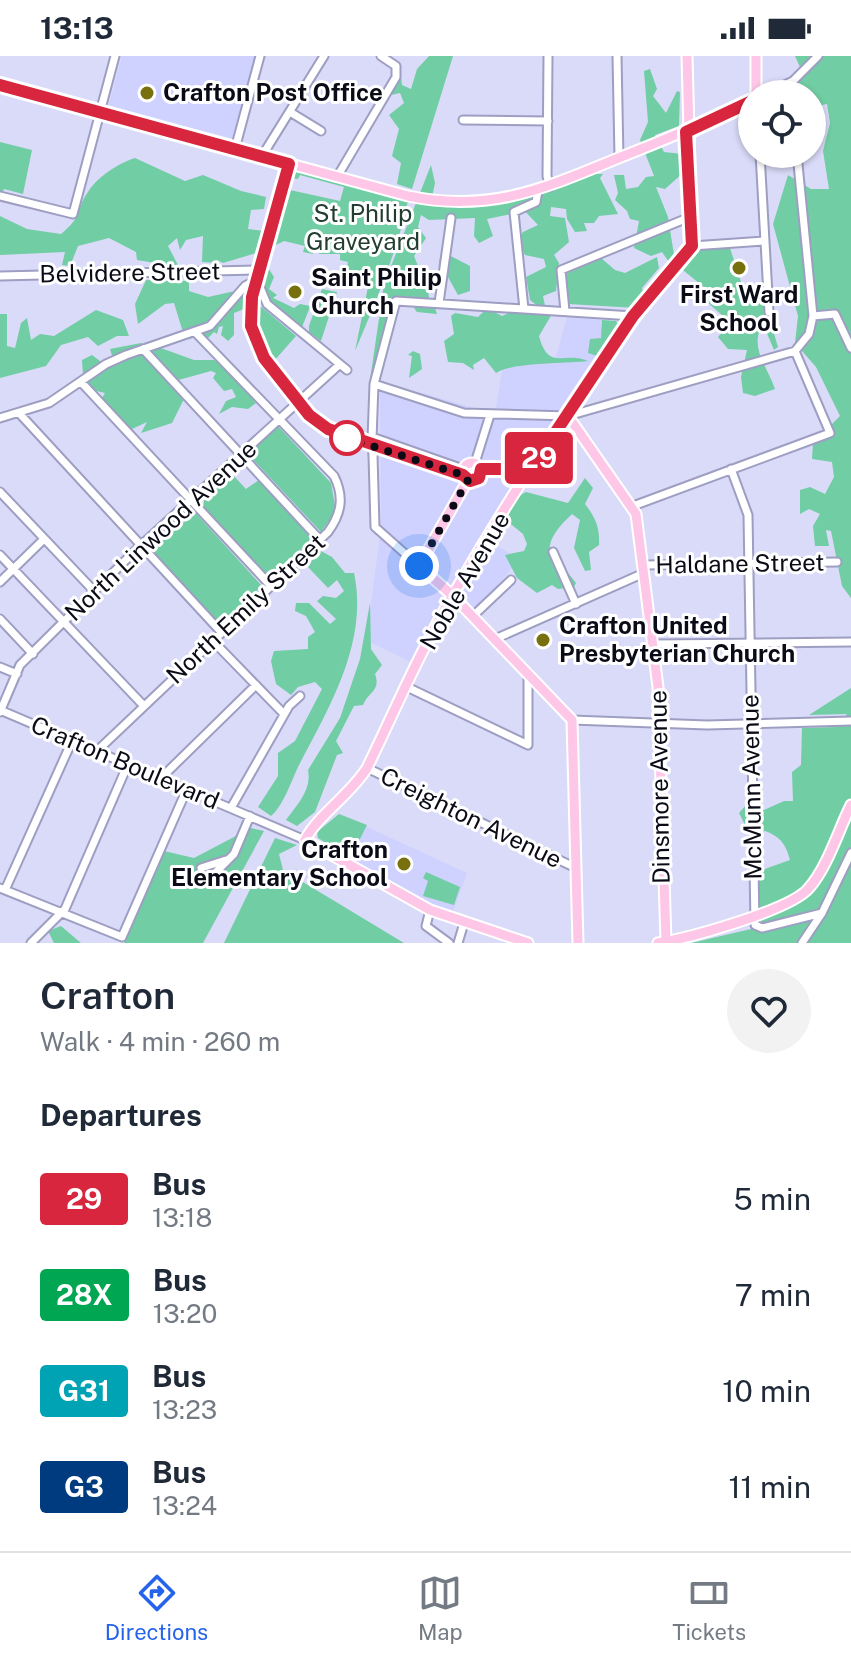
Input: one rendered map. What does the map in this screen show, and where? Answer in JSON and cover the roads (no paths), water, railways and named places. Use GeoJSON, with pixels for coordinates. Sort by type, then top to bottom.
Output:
{"type":"FeatureCollection","features":[{"type":"Feature","properties":{"kind":"main road"},"geometry":{"type":"LineString","coordinates":[[687,56],[686,132],[692,246]]}},
{"type":"Feature","properties":{"kind":"main road"},"geometry":{"type":"LineString","coordinates":[[756,56],[756,80]]}},
{"type":"Feature","properties":{"kind":"main road"},"geometry":{"type":"LineString","coordinates":[[0,85],[425,199],[484,201],[550,187],[738,108]]}},
{"type":"Feature","properties":{"kind":"main road"},"geometry":{"type":"LineString","coordinates":[[289,164],[258,275],[250,315],[253,336],[264,358],[318,423],[343,437],[465,475],[479,478],[478,466],[465,475],[419,566],[473,616],[572,720],[578,943]]}},
{"type":"Feature","properties":{"kind":"main road","name":"Noble Avenue"},"geometry":{"type":"LineString","coordinates":[[305,840],[311,829],[354,787],[367,768],[452,595],[531,469],[633,316],[692,246]]}},
{"type":"Feature","properties":{"kind":"main road","name":"Dinsmore Avenue"},"geometry":{"type":"LineString","coordinates":[[568,416],[633,506],[653,644],[658,724],[662,942]]}},
{"type":"Feature","properties":{"kind":"main road"},"geometry":{"type":"LineString","coordinates":[[662,942],[754,916],[791,902],[812,885],[851,805]]}},
{"type":"Feature","properties":{"kind":"main road"},"geometry":{"type":"LineString","coordinates":[[305,840],[463,926],[528,943]]}},
{"type":"Feature","properties":{"kind":"main road"},"geometry":{"type":"LineString","coordinates":[[494,932],[500,943]]}},
{"type":"Feature","properties":{"kind":"street"},"geometry":{"type":"LineString","coordinates":[[0,196],[73,214],[115,56]]}},
{"type":"Feature","properties":{"kind":"street"},"geometry":{"type":"LineString","coordinates":[[235,149],[260,56]]}},
{"type":"Feature","properties":{"kind":"street"},"geometry":{"type":"LineString","coordinates":[[262,156],[324,56]]}},
{"type":"Feature","properties":{"kind":"street"},"geometry":{"type":"LineString","coordinates":[[337,177],[396,77],[398,69],[381,56]]}},
{"type":"Feature","properties":{"kind":"street"},"geometry":{"type":"LineString","coordinates":[[548,56],[550,187]]}},
{"type":"Feature","properties":{"kind":"street"},"geometry":{"type":"LineString","coordinates":[[617,56],[616,150],[619,158]]}},
{"type":"Feature","properties":{"kind":"street"},"geometry":{"type":"LineString","coordinates":[[794,80],[818,56]]}},
{"type":"Feature","properties":{"kind":"street"},"geometry":{"type":"LineString","coordinates":[[290,112],[321,131]]}},
{"type":"Feature","properties":{"kind":"street"},"geometry":{"type":"LineString","coordinates":[[463,120],[548,121]]}},
{"type":"Feature","properties":{"kind":"street"},"geometry":{"type":"LineString","coordinates":[[761,168],[769,312]]}},
{"type":"Feature","properties":{"kind":"street"},"geometry":{"type":"LineString","coordinates":[[374,384],[464,413],[568,416],[795,351],[809,334],[813,316],[798,168]]}},
{"type":"Feature","properties":{"kind":"street"},"geometry":{"type":"LineString","coordinates":[[524,309],[514,215],[516,209],[536,202],[538,191]]}},
{"type":"Feature","properties":{"kind":"street"},"geometry":{"type":"LineString","coordinates":[[439,303],[451,218]]}},
{"type":"Feature","properties":{"kind":"street"},"geometry":{"type":"LineString","coordinates":[[565,311],[561,270],[685,219],[692,220]]}},
{"type":"Feature","properties":{"kind":"street"},"geometry":{"type":"LineString","coordinates":[[692,246],[765,241]]}},
{"type":"Feature","properties":{"kind":"street"},"geometry":{"type":"LineString","coordinates":[[0,418],[49,403],[106,364],[210,326],[258,275],[267,304],[347,370]]}},
{"type":"Feature","properties":{"kind":"street","name":"Belvidere Street"},"geometry":{"type":"LineString","coordinates":[[0,276],[258,275]]}},
{"type":"Feature","properties":{"kind":"street"},"geometry":{"type":"LineString","coordinates":[[419,566],[375,527],[374,384],[396,301],[633,316]]}},
{"type":"Feature","properties":{"kind":"street"},"geometry":{"type":"LineString","coordinates":[[813,316],[835,314],[851,348]]}},
{"type":"Feature","properties":{"kind":"street","name":"North Emily Street"},"geometry":{"type":"LineString","coordinates":[[98,750],[320,540],[339,515],[338,485],[195,332]]}},
{"type":"Feature","properties":{"kind":"street"},"geometry":{"type":"LineString","coordinates":[[143,349],[320,540]]}},
{"type":"Feature","properties":{"kind":"street"},"geometry":{"type":"LineString","coordinates":[[633,506],[830,433],[795,351]]}},
{"type":"Feature","properties":{"kind":"street","name":"North Linwood Avenue"},"geometry":{"type":"LineString","coordinates":[[0,711],[20,665],[139,547],[337,362]]}},
{"type":"Feature","properties":{"kind":"street"},"geometry":{"type":"LineString","coordinates":[[81,382],[271,586]]}},
{"type":"Feature","properties":{"kind":"street"},"geometry":{"type":"LineString","coordinates":[[19,413],[139,547],[221,632]]}},
{"type":"Feature","properties":{"kind":"street"},"geometry":{"type":"LineString","coordinates":[[490,415],[478,466],[531,469]]}},
{"type":"Feature","properties":{"kind":"street"},"geometry":{"type":"LineString","coordinates":[[372,438],[465,475]]}},
{"type":"Feature","properties":{"kind":"street","name":"McMunn Avenue"},"geometry":{"type":"LineString","coordinates":[[731,469],[748,515],[754,916]]}},
{"type":"Feature","properties":{"kind":"street"},"geometry":{"type":"LineString","coordinates":[[0,492],[94,591]]}},
{"type":"Feature","properties":{"kind":"street"},"geometry":{"type":"LineString","coordinates":[[0,582],[43,540]]}},
{"type":"Feature","properties":{"kind":"street"},"geometry":{"type":"LineString","coordinates":[[553,552],[576,604]]}},
{"type":"Feature","properties":{"kind":"street"},"geometry":{"type":"LineString","coordinates":[[0,555],[144,706]]}},
{"type":"Feature","properties":{"kind":"street","name":"Haldane Street"},"geometry":{"type":"LineString","coordinates":[[495,639],[576,604],[644,569],[837,562]]}},
{"type":"Feature","properties":{"kind":"street"},"geometry":{"type":"LineString","coordinates":[[473,616],[511,580]]}},
{"type":"Feature","properties":{"kind":"street"},"geometry":{"type":"LineString","coordinates":[[0,619],[33,654]]}},
{"type":"Feature","properties":{"kind":"street"},"geometry":{"type":"LineString","coordinates":[[212,640],[284,714]]}},
{"type":"Feature","properties":{"kind":"street"},"geometry":{"type":"LineString","coordinates":[[653,644],[851,642]]}},
{"type":"Feature","properties":{"kind":"street"},"geometry":{"type":"LineString","coordinates":[[0,667],[17,674]]}},
{"type":"Feature","properties":{"kind":"street"},"geometry":{"type":"LineString","coordinates":[[407,687],[528,745],[528,673]]}},
{"type":"Feature","properties":{"kind":"street"},"geometry":{"type":"LineString","coordinates":[[161,778],[256,685]]}},
{"type":"Feature","properties":{"kind":"street"},"geometry":{"type":"LineString","coordinates":[[231,808],[284,714],[300,696]]}},
{"type":"Feature","properties":{"kind":"street","name":"Crafton Boulevard"},"geometry":{"type":"LineString","coordinates":[[0,711],[305,840]]}},
{"type":"Feature","properties":{"kind":"street"},"geometry":{"type":"LineString","coordinates":[[572,720],[658,724],[851,721]]}},
{"type":"Feature","properties":{"kind":"street"},"geometry":{"type":"LineString","coordinates":[[72,741],[2,889],[122,937],[187,789]]}},
{"type":"Feature","properties":{"kind":"street"},"geometry":{"type":"LineString","coordinates":[[31,943],[62,913],[128,764]]}},
{"type":"Feature","properties":{"kind":"street","name":"Creighton Avenue"},"geometry":{"type":"LineString","coordinates":[[367,768],[576,868]]}},
{"type":"Feature","properties":{"kind":"street"},"geometry":{"type":"LineString","coordinates":[[216,872],[228,860],[254,817]]}},
{"type":"Feature","properties":{"kind":"street"},"geometry":{"type":"LineString","coordinates":[[802,943],[822,913],[851,853]]}},
{"type":"Feature","properties":{"kind":"street"},"geometry":{"type":"LineString","coordinates":[[201,868],[228,860]]}},
{"type":"Feature","properties":{"kind":"street"},"geometry":{"type":"LineString","coordinates":[[430,910],[426,926],[449,943]]}},
{"type":"Feature","properties":{"kind":"street"},"geometry":{"type":"LineString","coordinates":[[754,916],[755,925],[762,928],[822,913]]}},
{"type":"Feature","properties":{"kind":"street"},"geometry":{"type":"LineString","coordinates":[[458,943],[463,926]]}},
{"type":"Feature","properties":{"kind":"place","name":"Crafton Post Office"},"geometry":{"type":"Point","coordinates":[147,93]}},
{"type":"Feature","properties":{"kind":"place","name":"First Ward School"},"geometry":{"type":"Point","coordinates":[739,268]}},
{"type":"Feature","properties":{"kind":"place","name":"Saint Philip Church"},"geometry":{"type":"Point","coordinates":[295,292]}},
{"type":"Feature","properties":{"kind":"place","name":"Crafton United Presbyterian Church"},"geometry":{"type":"Point","coordinates":[543,640]}},
{"type":"Feature","properties":{"kind":"place","name":"Crafton Elementary School"},"geometry":{"type":"Point","coordinates":[404,864]}},
{"type":"Feature","properties":{"kind":"park label","name":"St. Philip Graveyard"},"geometry":{"type":"Point","coordinates":[363,228]}}]}
